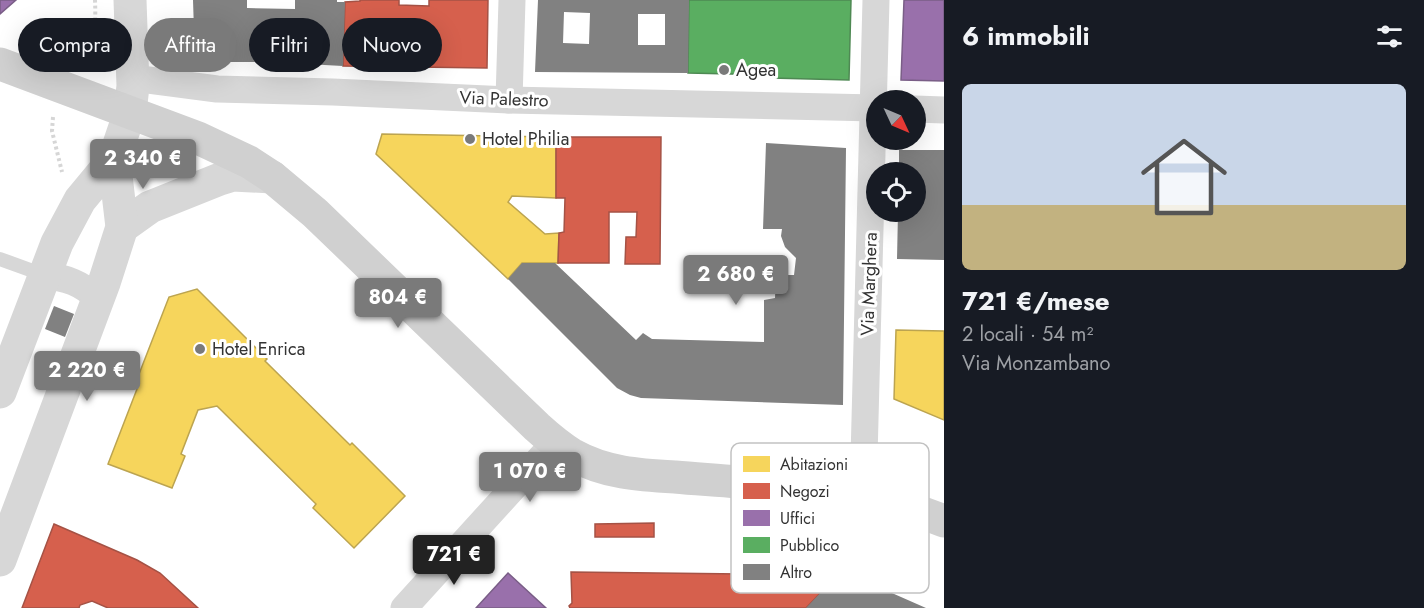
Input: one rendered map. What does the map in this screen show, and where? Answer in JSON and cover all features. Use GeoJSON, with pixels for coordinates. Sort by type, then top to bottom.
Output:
{"type":"FeatureCollection","features":[{"type":"Feature","properties":{"kind":"main road"},"geometry":{"type":"LineString","coordinates":[[0,64],[188,134],[229,152],[272,177],[315,213],[528,418],[571,454],[601,467],[624,473],[731,482]]}},
{"type":"Feature","properties":{"kind":"main road"},"geometry":{"type":"LineString","coordinates":[[929,515],[944,521]]}},
{"type":"Feature","properties":{"kind":"street"},"geometry":{"type":"LineString","coordinates":[[0,392],[57,243],[73,211],[114,159],[130,112],[133,78],[130,0]]}},
{"type":"Feature","properties":{"kind":"street"},"geometry":{"type":"LineString","coordinates":[[509,100],[512,0]]}},
{"type":"Feature","properties":{"kind":"street","name":"Via Marghera"},"geometry":{"type":"LineString","coordinates":[[875,90],[876,0]]}},
{"type":"Feature","properties":{"kind":"street","name":"Via Palestro"},"geometry":{"type":"LineString","coordinates":[[133,78],[217,89],[509,100],[866,108]]}},
{"type":"Feature","properties":{"kind":"street"},"geometry":{"type":"LineString","coordinates":[[926,109],[944,110]]}},
{"type":"Feature","properties":{"kind":"street","name":"Via Marghera"},"geometry":{"type":"LineString","coordinates":[[866,443],[874,150]]}},
{"type":"Feature","properties":{"kind":"street"},"geometry":{"type":"LineString","coordinates":[[0,560],[98,299],[122,226],[114,159]]}},
{"type":"Feature","properties":{"kind":"street"},"geometry":{"type":"LineString","coordinates":[[122,226],[150,207],[220,178],[233,175],[272,177]]}},
{"type":"Feature","properties":{"kind":"street"},"geometry":{"type":"LineString","coordinates":[[44,275],[73,281],[90,291],[98,299]]}},
{"type":"Feature","properties":{"kind":"street"},"geometry":{"type":"LineString","coordinates":[[404,608],[555,442]]}},
{"type":"Feature","properties":{"kind":"lane"},"geometry":{"type":"LineString","coordinates":[[0,259],[44,275]]}},
{"type":"Feature","properties":{"kind":"building: Abitazioni"},"geometry":{"type":"Polygon","coordinates":[[[382,134],[556,137],[556,198],[512,196],[508,202],[545,234],[559,233],[558,263],[522,263],[508,279],[376,154],[382,134]]]}},
{"type":"Feature","properties":{"kind":"building: Abitazioni"},"geometry":{"type":"Polygon","coordinates":[[[197,289],[267,359],[265,361],[405,496],[354,548],[313,508],[316,504],[217,406],[198,410],[181,454],[185,456],[172,488],[108,464],[137,389],[134,387],[169,297],[197,289]]]}},
{"type":"Feature","properties":{"kind":"building: Abitazioni"},"geometry":{"type":"Polygon","coordinates":[[[896,330],[944,331],[944,420],[894,399],[896,330]]]}},
{"type":"Feature","properties":{"kind":"building: Negozi"},"geometry":{"type":"Polygon","coordinates":[[[399,0],[399,5],[429,6],[429,0],[488,0],[487,68],[442,67],[442,18],[344,18],[345,2],[399,0]]]}},
{"type":"Feature","properties":{"kind":"building: Negozi"},"geometry":{"type":"Polygon","coordinates":[[[556,137],[661,137],[660,264],[625,264],[626,237],[636,237],[637,212],[609,212],[609,263],[558,263],[559,233],[564,232],[565,198],[556,198],[556,137]]]}},
{"type":"Feature","properties":{"kind":"building: Negozi"},"geometry":{"type":"Polygon","coordinates":[[[654,523],[654,537],[595,537],[595,524],[654,523]]]}},
{"type":"Feature","properties":{"kind":"building: Negozi"},"geometry":{"type":"Polygon","coordinates":[[[54,524],[137,560],[160,573],[198,608],[108,608],[92,601],[80,605],[79,608],[22,608],[54,524]]]}},
{"type":"Feature","properties":{"kind":"building: Negozi"},"geometry":{"type":"Polygon","coordinates":[[[571,572],[731,574],[731,593],[820,593],[806,608],[570,608],[572,603],[571,572]]]}},
{"type":"Feature","properties":{"kind":"building: Uffici"},"geometry":{"type":"Polygon","coordinates":[[[0,0],[16,0],[0,14],[0,0]]]}},
{"type":"Feature","properties":{"kind":"building: Uffici"},"geometry":{"type":"Polygon","coordinates":[[[904,0],[944,0],[944,81],[901,80],[904,0]]]}},
{"type":"Feature","properties":{"kind":"building: Uffici"},"geometry":{"type":"Polygon","coordinates":[[[508,573],[546,608],[476,608],[508,573]]]}},
{"type":"Feature","properties":{"kind":"building: Pubblico"},"geometry":{"type":"Polygon","coordinates":[[[689,0],[851,0],[849,80],[688,73],[689,0]]]}},
{"type":"Feature","properties":{"kind":"building: Altro"},"geometry":{"type":"Polygon","coordinates":[[[193,0],[247,0],[247,8],[295,9],[295,0],[345,2],[344,18],[342,18],[342,66],[330,65],[330,18],[249,18],[249,62],[237,62],[237,18],[194,18],[193,0]]]}},
{"type":"Feature","properties":{"kind":"building: Altro"},"geometry":{"type":"Polygon","coordinates":[[[538,0],[689,0],[688,73],[535,72],[538,0]],[[564,12],[563,43],[589,44],[590,13],[564,12]],[[638,14],[638,45],[665,45],[665,14],[638,14]]]}},
{"type":"Feature","properties":{"kind":"building: Altro"},"geometry":{"type":"Polygon","coordinates":[[[766,143],[846,148],[843,405],[641,398],[630,395],[617,388],[508,279],[522,263],[555,263],[636,340],[643,333],[652,339],[764,342],[764,300],[775,298],[776,275],[794,275],[796,258],[785,247],[781,236],[782,229],[763,229],[766,143]]]}},
{"type":"Feature","properties":{"kind":"building: Altro"},"geometry":{"type":"Polygon","coordinates":[[[899,150],[944,150],[944,260],[897,259],[898,222],[926,222],[926,162],[899,162],[899,150]]]}},
{"type":"Feature","properties":{"kind":"building: Altro"},"geometry":{"type":"Polygon","coordinates":[[[54,306],[74,314],[65,337],[45,329],[54,306]]]}},
{"type":"Feature","properties":{"kind":"building: Altro"},"geometry":{"type":"Polygon","coordinates":[[[820,593],[892,593],[926,608],[806,608],[820,593]]]}},
{"type":"Feature","properties":{"kind":"place","name":"Agea"},"geometry":{"type":"Point","coordinates":[724,70]}},
{"type":"Feature","properties":{"kind":"place","name":"Hotel Philia"},"geometry":{"type":"Point","coordinates":[470,139]}},
{"type":"Feature","properties":{"kind":"place","name":"Hotel Enrica"},"geometry":{"type":"Point","coordinates":[200,349]}}]}
